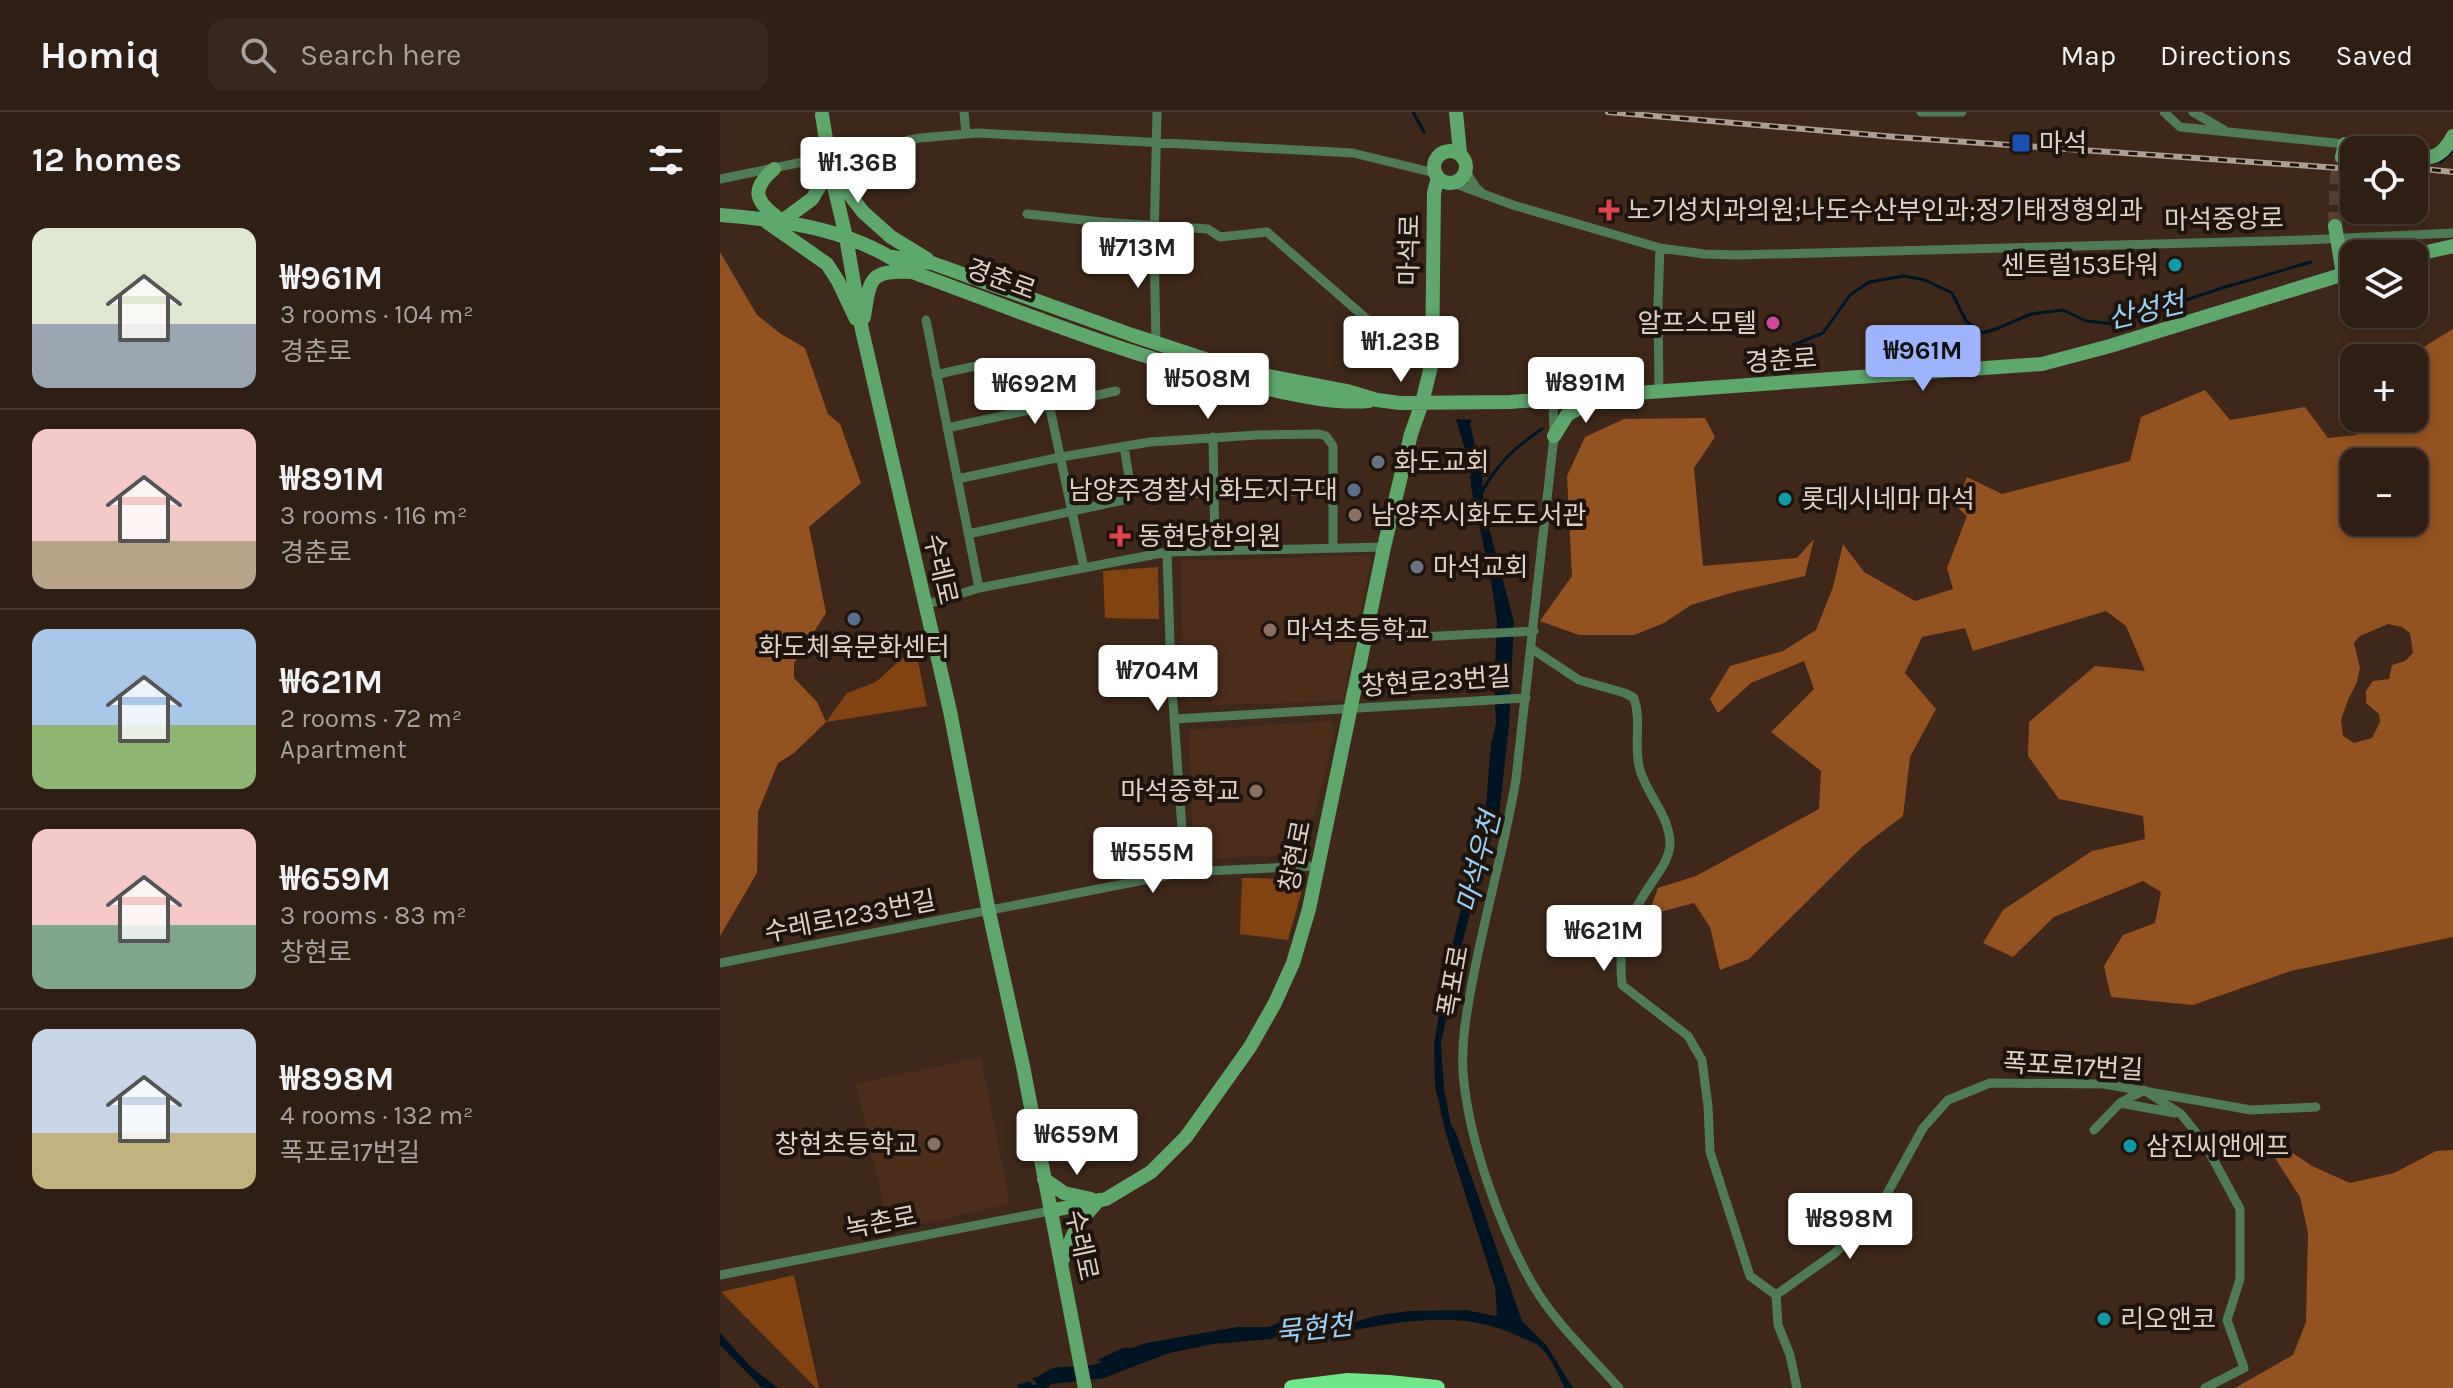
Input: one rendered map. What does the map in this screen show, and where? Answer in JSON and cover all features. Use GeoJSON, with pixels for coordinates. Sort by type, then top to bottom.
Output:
{"type":"FeatureCollection","features":[{"type":"Feature","properties":{"kind":"highway"},"geometry":{"type":"LineString","coordinates":[[1292,1388],[1348,1381],[1437,1388]]}},
{"type":"Feature","properties":{"kind":"highway"},"geometry":{"type":"LineString","coordinates":[[1353,1388],[1389,1383]]}},
{"type":"Feature","properties":{"kind":"street"},"geometry":{"type":"LineString","coordinates":[[964,112],[966,134]]}},
{"type":"Feature","properties":{"kind":"street"},"geometry":{"type":"LineString","coordinates":[[1150,359],[1156,343],[1154,226],[1157,112]]}},
{"type":"Feature","properties":{"kind":"street"},"geometry":{"type":"LineString","coordinates":[[1921,112],[1962,112]]}},
{"type":"Feature","properties":{"kind":"street"},"geometry":{"type":"LineString","coordinates":[[2164,112],[2180,127],[2224,130],[2340,149]]}},
{"type":"Feature","properties":{"kind":"street"},"geometry":{"type":"LineString","coordinates":[[2193,112],[2224,130]]}},
{"type":"Feature","properties":{"kind":"street","name":"수레로"},"geometry":{"type":"LineString","coordinates":[[822,113],[862,330],[950,711],[1085,1388]]}},
{"type":"Feature","properties":{"kind":"street"},"geometry":{"type":"LineString","coordinates":[[1456,117],[1460,153],[1466,161],[1466,171],[1483,194]]}},
{"type":"Feature","properties":{"kind":"street","name":"마석로"},"geometry":{"type":"LineString","coordinates":[[1422,403],[1432,362],[1437,166],[1456,117]]}},
{"type":"Feature","properties":{"kind":"street"},"geometry":{"type":"LineString","coordinates":[[720,179],[920,138],[966,134],[1353,153],[1419,169],[1437,166],[1451,150],[1460,153]]}},
{"type":"Feature","properties":{"kind":"street"},"geometry":{"type":"LineString","coordinates":[[2428,158],[2438,155],[2453,136]]}},
{"type":"Feature","properties":{"kind":"street"},"geometry":{"type":"LineString","coordinates":[[1437,166],[1442,181],[1453,183],[1461,179],[1466,171]]}},
{"type":"Feature","properties":{"kind":"street"},"geometry":{"type":"LineString","coordinates":[[774,169],[758,186],[760,200],[782,221],[833,181],[875,224],[932,263]]}},
{"type":"Feature","properties":{"kind":"street","name":"마석중앙로"},"geometry":{"type":"LineString","coordinates":[[1453,183],[1660,248],[1704,254],[2336,232],[2453,233]]}},
{"type":"Feature","properties":{"kind":"street"},"geometry":{"type":"LineString","coordinates":[[1027,214],[1208,229],[1220,237],[1267,232],[1408,355],[1432,362]]}},
{"type":"Feature","properties":{"kind":"street","name":"경춘로"},"geometry":{"type":"LineString","coordinates":[[720,215],[782,221],[846,237],[892,257],[912,272],[1150,359],[1216,377],[1345,403],[1377,400],[1485,403],[2042,364],[2340,274]]}},
{"type":"Feature","properties":{"kind":"street"},"geometry":{"type":"LineString","coordinates":[[761,218],[827,264],[862,330]]}},
{"type":"Feature","properties":{"kind":"street"},"geometry":{"type":"LineString","coordinates":[[2336,232],[2340,245]]}},
{"type":"Feature","properties":{"kind":"street"},"geometry":{"type":"LineString","coordinates":[[2431,233],[2450,246]]}},
{"type":"Feature","properties":{"kind":"street"},"geometry":{"type":"LineString","coordinates":[[2428,252],[2450,246]]}},
{"type":"Feature","properties":{"kind":"street"},"geometry":{"type":"LineString","coordinates":[[1659,392],[1660,248]]}},
{"type":"Feature","properties":{"kind":"street","name":"경춘로"},"geometry":{"type":"LineString","coordinates":[[892,257],[932,263],[1156,343],[1269,376],[1377,400]]}},
{"type":"Feature","properties":{"kind":"street"},"geometry":{"type":"LineString","coordinates":[[862,330],[867,295],[879,273],[912,272]]}},
{"type":"Feature","properties":{"kind":"street"},"geometry":{"type":"LineString","coordinates":[[926,320],[979,588]]}},
{"type":"Feature","properties":{"kind":"street"},"geometry":{"type":"LineString","coordinates":[[936,375],[1002,365],[1021,368],[1042,382],[1050,406],[1084,568]]}},
{"type":"Feature","properties":{"kind":"street"},"geometry":{"type":"LineString","coordinates":[[947,428],[1116,391]]}},
{"type":"Feature","properties":{"kind":"street"},"geometry":{"type":"LineString","coordinates":[[1554,436],[1567,415],[1601,396]]}},
{"type":"Feature","properties":{"kind":"street","name":"폭포로"},"geometry":{"type":"LineString","coordinates":[[1553,399],[1554,436],[1532,649],[1520,697],[1508,825],[1467,1014],[1463,1070],[1470,1120],[1509,1237],[1534,1287],[1556,1317],[1619,1388]]}},
{"type":"Feature","properties":{"kind":"street","name":"창현로"},"geometry":{"type":"LineString","coordinates":[[1050,1211],[1106,1199],[1151,1172],[1186,1137],[1250,1047],[1275,1003],[1293,963],[1309,909],[1384,547],[1411,434],[1422,403]]}},
{"type":"Feature","properties":{"kind":"street"},"geometry":{"type":"LineString","coordinates":[[957,479],[1124,446],[1213,437],[1302,433],[1326,436],[1333,446],[1333,548]]}},
{"type":"Feature","properties":{"kind":"street"},"geometry":{"type":"LineString","coordinates":[[1213,437],[1215,551]]}},
{"type":"Feature","properties":{"kind":"street"},"geometry":{"type":"LineString","coordinates":[[968,534],[1128,499],[1131,490],[1124,446]]}},
{"type":"Feature","properties":{"kind":"street"},"geometry":{"type":"LineString","coordinates":[[1176,494],[1333,490]]}},
{"type":"Feature","properties":{"kind":"street"},"geometry":{"type":"LineString","coordinates":[[925,605],[979,588],[1167,552],[1384,547]]}},
{"type":"Feature","properties":{"kind":"street"},"geometry":{"type":"LineString","coordinates":[[1167,552],[1171,674],[1185,872]]}},
{"type":"Feature","properties":{"kind":"street"},"geometry":{"type":"LineString","coordinates":[[1368,633],[1420,637],[1534,631]]}},
{"type":"Feature","properties":{"kind":"street"},"geometry":{"type":"LineString","coordinates":[[1532,649],[1579,680],[1634,698],[1638,708],[1636,747],[1640,771],[1665,821],[1670,844],[1664,864],[1624,931],[1619,956],[1622,985],[1688,1036],[1702,1060],[1710,1152],[1750,1276],[1776,1295],[1778,1325],[1790,1355],[1797,1388]]}},
{"type":"Feature","properties":{"kind":"street","name":"창현로23번길"},"geometry":{"type":"LineString","coordinates":[[1175,719],[1520,697]]}},
{"type":"Feature","properties":{"kind":"street"},"geometry":{"type":"LineString","coordinates":[[989,912],[1185,872],[1316,866]]}},
{"type":"Feature","properties":{"kind":"street","name":"수레로1233번길"},"geometry":{"type":"LineString","coordinates":[[720,963],[989,912]]}},
{"type":"Feature","properties":{"kind":"street","name":"폭포로17번길"},"geometry":{"type":"LineString","coordinates":[[1776,1295],[1835,1253],[1877,1212],[1923,1128],[1948,1100],[1990,1083],[2104,1084],[2251,1110],[2316,1107]]}},
{"type":"Feature","properties":{"kind":"street"},"geometry":{"type":"LineString","coordinates":[[2094,1130],[2120,1103],[2144,1090],[2181,1114],[2205,1144],[2240,1209],[2240,1279],[2227,1320],[2244,1368],[2205,1388]]}},
{"type":"Feature","properties":{"kind":"street"},"geometry":{"type":"LineString","coordinates":[[2120,1103],[2181,1114]]}},
{"type":"Feature","properties":{"kind":"street"},"geometry":{"type":"LineString","coordinates":[[1044,1179],[1064,1193],[1099,1200],[1078,1224],[1061,1263]]}},
{"type":"Feature","properties":{"kind":"street","name":"녹촌로"},"geometry":{"type":"LineString","coordinates":[[720,1275],[1050,1211]]}},
{"type":"Feature","properties":{"kind":"shaded area"},"geometry":{"type":"Polygon","coordinates":[[[720,252],[757,315],[805,348],[828,414],[840,424],[861,483],[809,527],[826,613],[794,663],[794,678],[817,702],[826,722],[794,753],[778,763],[758,812],[757,873],[720,936],[720,252]]]}},
{"type":"Feature","properties":{"kind":"shaded area"},"geometry":{"type":"Polygon","coordinates":[[[2453,329],[2453,937],[2291,971],[2193,1005],[2111,997],[2104,966],[2123,935],[2155,923],[2161,892],[2143,881],[2054,917],[2013,957],[1983,943],[2003,910],[2092,851],[2145,839],[2143,816],[2059,799],[2028,756],[2029,722],[2095,666],[2145,671],[2126,626],[2106,611],[1973,651],[1965,628],[1922,637],[1905,673],[1936,709],[1910,757],[1903,816],[1862,847],[1749,959],[1720,970],[1710,927],[1694,903],[1648,915],[1658,888],[1696,876],[1819,809],[1821,771],[1771,732],[1814,689],[1804,661],[1751,683],[1718,713],[1710,699],[1730,666],[1783,651],[1816,630],[1833,587],[1843,544],[1864,572],[1915,601],[1953,589],[1947,568],[1967,516],[1956,506],[1967,477],[2002,494],[2130,461],[2141,417],[2205,390],[2230,420],[2305,407],[2328,438],[2357,435],[2357,432],[2428,432],[2428,344],[2453,329]],[[2388,624],[2360,636],[2354,643],[2360,668],[2341,720],[2343,736],[2354,743],[2372,738],[2380,722],[2379,714],[2366,703],[2366,691],[2373,681],[2389,679],[2392,665],[2405,661],[2413,653],[2410,633],[2402,627],[2388,624]]]}},
{"type":"Feature","properties":{"kind":"shaded area"},"geometry":{"type":"Polygon","coordinates":[[[1705,418],[1715,437],[1694,468],[1703,566],[1797,558],[1814,539],[1805,576],[1691,605],[1664,623],[1634,635],[1579,635],[1540,621],[1572,576],[1567,476],[1585,437],[1624,419],[1705,418]]]}},
{"type":"Feature","properties":{"kind":"shaded area","name":"마석초등학교"},"geometry":{"type":"Polygon","coordinates":[[[1372,555],[1343,701],[1190,706],[1183,698],[1181,561],[1372,555]]]}},
{"type":"Feature","properties":{"kind":"shaded area"},"geometry":{"type":"Polygon","coordinates":[[[1158,567],[1159,619],[1105,618],[1103,571],[1158,567]]]}},
{"type":"Feature","properties":{"kind":"shaded area"},"geometry":{"type":"Polygon","coordinates":[[[915,646],[927,706],[826,722],[847,693],[876,682],[915,646]]]}},
{"type":"Feature","properties":{"kind":"shaded area","name":"마석중학교"},"geometry":{"type":"Polygon","coordinates":[[[1331,721],[1335,734],[1306,848],[1300,854],[1193,860],[1189,730],[1331,721]]]}},
{"type":"Feature","properties":{"kind":"shaded area"},"geometry":{"type":"Polygon","coordinates":[[[1242,878],[1296,879],[1302,890],[1288,940],[1240,934],[1242,878]]]}},
{"type":"Feature","properties":{"kind":"shaded area","name":"창현초등학교"},"geometry":{"type":"Polygon","coordinates":[[[981,1057],[1010,1204],[890,1231],[856,1084],[981,1057]]]}},
{"type":"Feature","properties":{"kind":"shaded area"},"geometry":{"type":"Polygon","coordinates":[[[2278,1143],[2312,1166],[2350,1183],[2394,1173],[2436,1151],[2453,1150],[2453,1388],[2235,1388],[2293,1355],[2306,1322],[2308,1233],[2300,1197],[2273,1155],[2278,1143]]]}},
{"type":"Feature","properties":{"kind":"shaded area"},"geometry":{"type":"Polygon","coordinates":[[[794,1275],[819,1388],[721,1292],[794,1275]]]}},
{"type":"Feature","properties":{"kind":"water","name":"묵현천"},"geometry":{"type":"Polygon","coordinates":[[[1456,419],[1472,420],[1484,509],[1514,622],[1509,726],[1499,814],[1480,865],[1456,967],[1441,1044],[1444,1088],[1451,1125],[1522,1321],[1547,1346],[1573,1388],[1565,1388],[1547,1355],[1536,1344],[1493,1327],[1470,1322],[1422,1320],[1320,1336],[1285,1335],[1213,1344],[1169,1353],[1104,1378],[1051,1384],[1047,1388],[1018,1388],[1017,1385],[1030,1381],[1033,1385],[1037,1384],[1032,1378],[1049,1370],[1102,1362],[1097,1360],[1123,1348],[1237,1327],[1269,1327],[1284,1320],[1338,1327],[1375,1316],[1409,1311],[1466,1310],[1497,1314],[1495,1287],[1446,1134],[1435,1086],[1434,1044],[1447,968],[1486,804],[1496,723],[1497,622],[1471,487],[1470,467],[1456,419]]]}},
{"type":"Feature","properties":{"kind":"water"},"geometry":{"type":"Polygon","coordinates":[[[720,1333],[752,1368],[778,1388],[762,1388],[720,1345],[720,1333]]]}},
{"type":"Feature","properties":{"kind":"waterway","name":"마석우천"},"geometry":{"type":"LineString","coordinates":[[1413,112],[1424,132]]}},
{"type":"Feature","properties":{"kind":"waterway","name":"산성천"},"geometry":{"type":"LineString","coordinates":[[2441,162],[2453,150]]}},
{"type":"Feature","properties":{"kind":"waterway","name":"산성천"},"geometry":{"type":"LineString","coordinates":[[1793,345],[1823,333],[1850,295],[1869,282],[1904,276],[1925,280],[1952,293],[1966,321],[1982,333],[2031,314],[2063,310],[2086,321],[2114,324],[2311,262]]}},
{"type":"Feature","properties":{"kind":"waterway","name":"산성천"},"geometry":{"type":"LineString","coordinates":[[1590,378],[1635,370]]}},
{"type":"Feature","properties":{"kind":"waterway","name":"산성천"},"geometry":{"type":"LineString","coordinates":[[1482,492],[1508,457],[1542,429]]}},
{"type":"Feature","properties":{"kind":"tunnel"},"geometry":{"type":"LineString","coordinates":[[2335,226],[2340,165]]}},
{"type":"Feature","properties":{"kind":"railway"},"geometry":{"type":"LineString","coordinates":[[1608,112],[1896,137],[2340,168]]}},
{"type":"Feature","properties":{"kind":"railway"},"geometry":{"type":"LineString","coordinates":[[2428,169],[2453,172]]}},
{"type":"Feature","properties":{"kind":"place","name":"마석"},"geometry":{"type":"Point","coordinates":[2021,143]}},
{"type":"Feature","properties":{"kind":"place","name":"노기성치과의원;나도수산부인과;정기태정형외과"},"geometry":{"type":"Point","coordinates":[1609,210]}},
{"type":"Feature","properties":{"kind":"place","name":"센트럴153타워"},"geometry":{"type":"Point","coordinates":[2175,265]}},
{"type":"Feature","properties":{"kind":"place","name":"알프스모텔"},"geometry":{"type":"Point","coordinates":[1773,323]}},
{"type":"Feature","properties":{"kind":"place","name":"화도교회"},"geometry":{"type":"Point","coordinates":[1378,462]}},
{"type":"Feature","properties":{"kind":"place","name":"남양주경찰서 화도지구대"},"geometry":{"type":"Point","coordinates":[1354,490]}},
{"type":"Feature","properties":{"kind":"place","name":"롯데시네마 마석"},"geometry":{"type":"Point","coordinates":[1785,499]}},
{"type":"Feature","properties":{"kind":"place","name":"남양주시화도도서관"},"geometry":{"type":"Point","coordinates":[1355,515]}},
{"type":"Feature","properties":{"kind":"place","name":"동현당한의원"},"geometry":{"type":"Point","coordinates":[1120,536]}},
{"type":"Feature","properties":{"kind":"place","name":"마석교회"},"geometry":{"type":"Point","coordinates":[1417,567]}},
{"type":"Feature","properties":{"kind":"place","name":"화도체육문화센터"},"geometry":{"type":"Point","coordinates":[854,619]}},
{"type":"Feature","properties":{"kind":"place","name":"마석초등학교"},"geometry":{"type":"Point","coordinates":[1270,630]}},
{"type":"Feature","properties":{"kind":"place","name":"마석중학교"},"geometry":{"type":"Point","coordinates":[1256,791]}},
{"type":"Feature","properties":{"kind":"place","name":"창현초등학교"},"geometry":{"type":"Point","coordinates":[934,1144]}},
{"type":"Feature","properties":{"kind":"place","name":"삼진씨앤에프"},"geometry":{"type":"Point","coordinates":[2130,1146]}},
{"type":"Feature","properties":{"kind":"place","name":"리오앤코"},"geometry":{"type":"Point","coordinates":[2104,1319]}}]}
